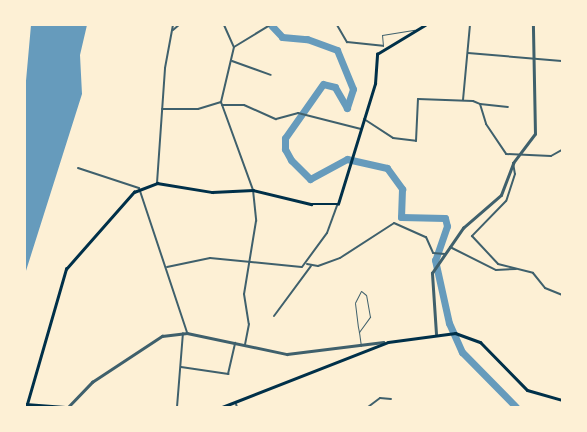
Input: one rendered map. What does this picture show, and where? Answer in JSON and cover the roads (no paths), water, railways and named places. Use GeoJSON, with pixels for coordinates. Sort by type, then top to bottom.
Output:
{"type":"FeatureCollection","features":[{"type":"Feature","properties":{"kind":"highway"},"geometry":{"type":"LineString","coordinates":[[222,407],[237,406],[388,342],[436,334],[455,333],[480,342],[527,390],[562,400]]}},
{"type":"Feature","properties":{"kind":"highway"},"geometry":{"type":"LineString","coordinates":[[26,404],[66,407]]}},
{"type":"Feature","properties":{"kind":"main road"},"geometry":{"type":"LineString","coordinates":[[26,404],[66,269],[140,188],[157,183],[212,192],[253,190],[311,204],[338,204],[376,78],[377,54],[383,46],[425,25]]}},
{"type":"Feature","properties":{"kind":"street"},"geometry":{"type":"LineString","coordinates":[[157,183],[162,109],[173,25]]}},
{"type":"Feature","properties":{"kind":"street"},"geometry":{"type":"LineString","coordinates":[[173,30],[179,25]]}},
{"type":"Feature","properties":{"kind":"street"},"geometry":{"type":"LineString","coordinates":[[224,25],[234,47],[222,103],[253,190],[256,221],[252,262],[244,294],[249,324],[245,345]]}},
{"type":"Feature","properties":{"kind":"street"},"geometry":{"type":"LineString","coordinates":[[337,25],[347,42],[383,46]]}},
{"type":"Feature","properties":{"kind":"street"},"geometry":{"type":"LineString","coordinates":[[463,100],[470,25]]}},
{"type":"Feature","properties":{"kind":"street"},"geometry":{"type":"LineString","coordinates":[[436,334],[433,272],[463,228],[500,195],[516,157],[537,125],[533,25]]}},
{"type":"Feature","properties":{"kind":"street"},"geometry":{"type":"LineString","coordinates":[[234,47],[269,26]]}},
{"type":"Feature","properties":{"kind":"street"},"geometry":{"type":"LineString","coordinates":[[468,54],[562,61]]}},
{"type":"Feature","properties":{"kind":"street"},"geometry":{"type":"LineString","coordinates":[[232,61],[271,74]]}},
{"type":"Feature","properties":{"kind":"street"},"geometry":{"type":"LineString","coordinates":[[364,119],[393,138],[416,141],[418,99],[463,100],[480,104],[508,106]]}},
{"type":"Feature","properties":{"kind":"street"},"geometry":{"type":"LineString","coordinates":[[162,109],[198,109],[222,103],[244,106],[276,119],[298,113],[361,129]]}},
{"type":"Feature","properties":{"kind":"street"},"geometry":{"type":"LineString","coordinates":[[480,104],[486,124],[506,154],[516,157],[556,155],[562,150]]}},
{"type":"Feature","properties":{"kind":"street"},"geometry":{"type":"LineString","coordinates":[[513,163],[515,174],[506,201],[472,236],[498,264],[533,273],[545,288],[562,295]]}},
{"type":"Feature","properties":{"kind":"street"},"geometry":{"type":"LineString","coordinates":[[78,168],[140,188],[167,267],[185,333],[177,407]]}},
{"type":"Feature","properties":{"kind":"street"},"geometry":{"type":"LineString","coordinates":[[307,264],[327,233],[338,204]]}},
{"type":"Feature","properties":{"kind":"street"},"geometry":{"type":"LineString","coordinates":[[274,316],[311,266],[340,258],[394,223],[426,237],[435,253],[446,254]]}},
{"type":"Feature","properties":{"kind":"street"},"geometry":{"type":"LineString","coordinates":[[450,247],[496,270],[518,269]]}},
{"type":"Feature","properties":{"kind":"street"},"geometry":{"type":"LineString","coordinates":[[167,267],[194,258],[307,264],[311,266]]}},
{"type":"Feature","properties":{"kind":"street"},"geometry":{"type":"LineString","coordinates":[[66,407],[92,382],[151,340],[185,333],[287,354],[388,342]]}},
{"type":"Feature","properties":{"kind":"street"},"geometry":{"type":"LineString","coordinates":[[181,368],[228,374],[236,343]]}},
{"type":"Feature","properties":{"kind":"street"},"geometry":{"type":"LineString","coordinates":[[368,407],[380,398],[391,399]]}},
{"type":"Feature","properties":{"kind":"lane"},"geometry":{"type":"LineString","coordinates":[[383,46],[382,35],[416,30]]}},
{"type":"Feature","properties":{"kind":"lane"},"geometry":{"type":"LineString","coordinates":[[359,332],[370,317],[366,295],[361,291],[356,297],[359,332],[361,346]]}},
{"type":"Feature","properties":{"kind":"water"},"geometry":{"type":"Polygon","coordinates":[[[31,25],[87,25],[80,55],[82,94],[25,274],[25,92],[31,25]]]}},
{"type":"Feature","properties":{"kind":"waterway"},"geometry":{"type":"LineString","coordinates":[[271,25],[282,37],[307,39],[337,50],[353,89],[347,108],[335,87],[323,84],[285,138],[285,149],[291,160],[310,179],[347,159],[387,168],[402,189],[401,217],[445,218],[447,226],[435,260],[449,323],[462,352],[516,407]]}}]}
